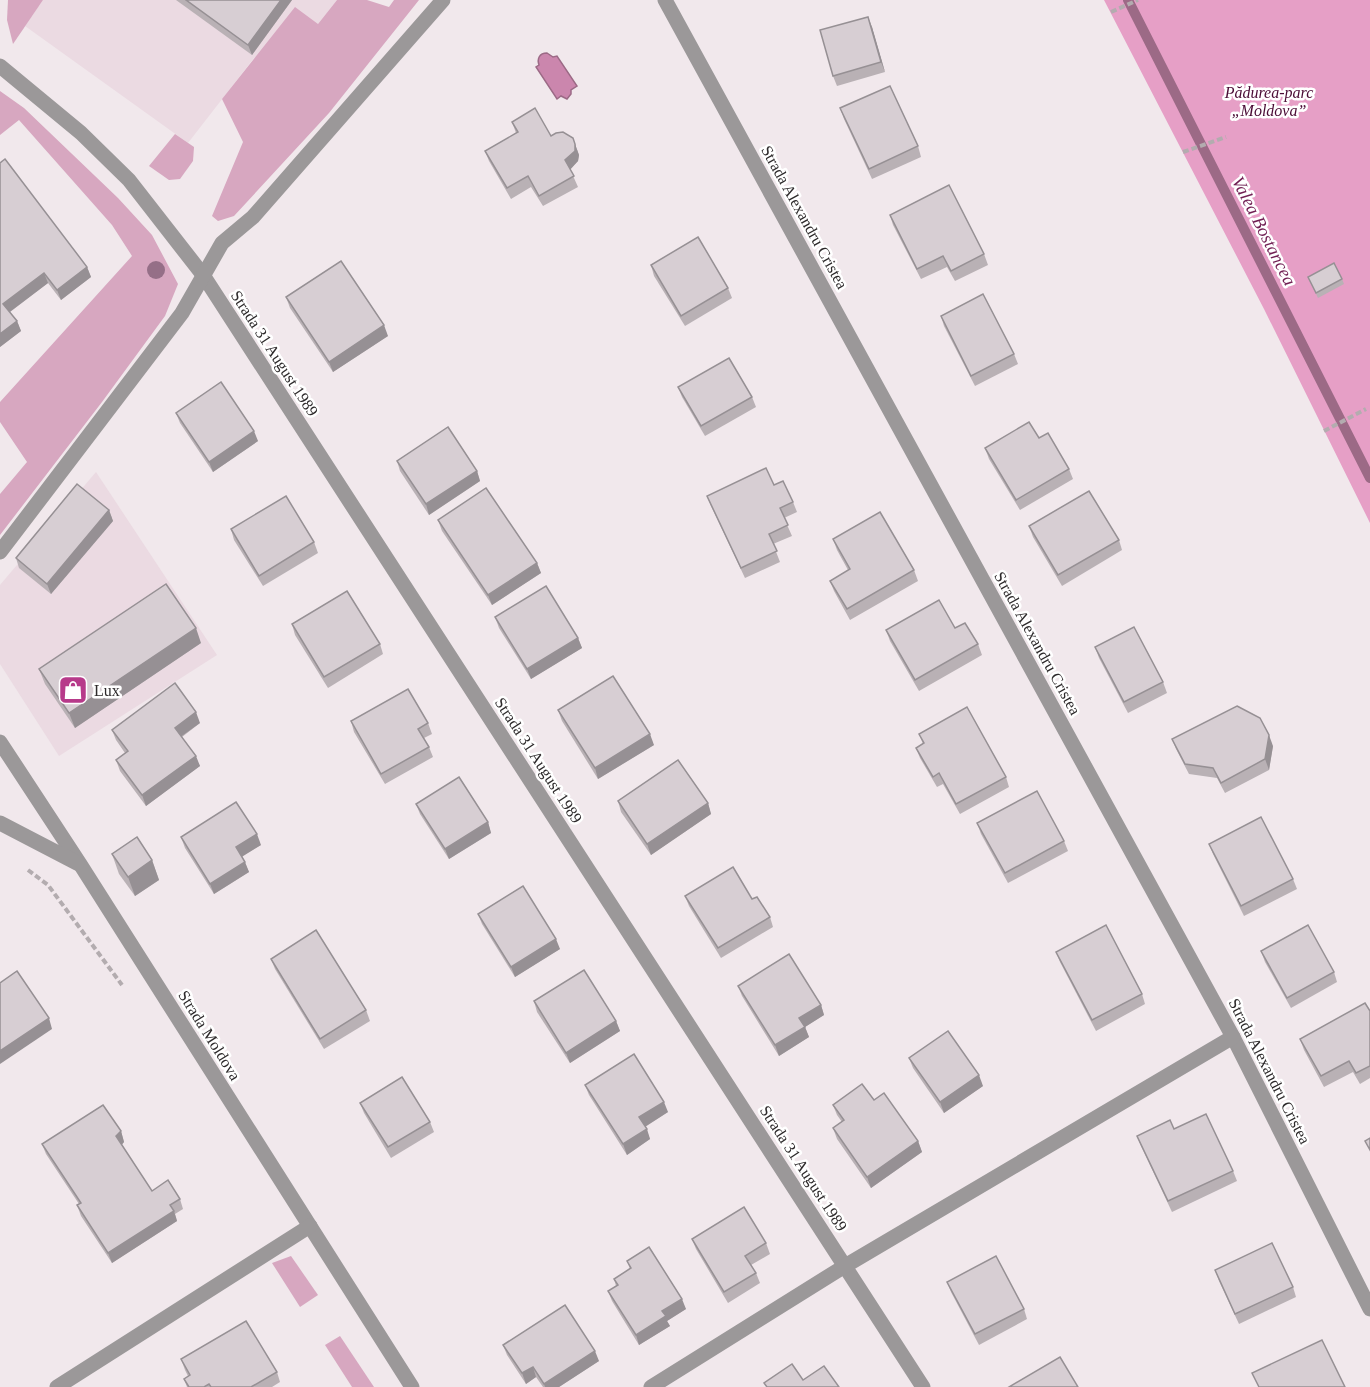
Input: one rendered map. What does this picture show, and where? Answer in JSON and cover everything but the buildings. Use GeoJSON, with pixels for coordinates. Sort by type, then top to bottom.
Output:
{"type":"FeatureCollection","features":[{"type":"Feature","properties":{"kind":"street"},"geometry":{"type":"LineString","coordinates":[[0,552],[182,313],[222,243],[253,217],[443,0]]}},
{"type":"Feature","properties":{"kind":"street","name":"Strada Alexandru Cristea"},"geometry":{"type":"LineString","coordinates":[[665,0],[1233,1037],[1370,1308]]}},
{"type":"Feature","properties":{"kind":"street","name":"Strada 31 August 1989"},"geometry":{"type":"LineString","coordinates":[[0,66],[81,133],[129,180],[203,274],[922,1387]]}},
{"type":"Feature","properties":{"kind":"street","name":"Strada Moldova"},"geometry":{"type":"LineString","coordinates":[[0,742],[412,1387]]}},
{"type":"Feature","properties":{"kind":"street"},"geometry":{"type":"LineString","coordinates":[[0,823],[80,864]]}},
{"type":"Feature","properties":{"kind":"street"},"geometry":{"type":"LineString","coordinates":[[651,1387],[845,1266],[1233,1037]]}},
{"type":"Feature","properties":{"kind":"street"},"geometry":{"type":"LineString","coordinates":[[57,1387],[310,1226]]}},
{"type":"Feature","properties":{"kind":"path"},"geometry":{"type":"LineString","coordinates":[[1111,12],[1138,0]]}},
{"type":"Feature","properties":{"kind":"path"},"geometry":{"type":"LineString","coordinates":[[1183,152],[1226,137]]}},
{"type":"Feature","properties":{"kind":"path"},"geometry":{"type":"LineString","coordinates":[[1324,431],[1366,409]]}},
{"type":"Feature","properties":{"kind":"shaded area"},"geometry":{"type":"Polygon","coordinates":[[[8,0],[43,0],[13,44],[7,20],[8,0]]]}},
{"type":"Feature","properties":{"kind":"shaded area"},"geometry":{"type":"Polygon","coordinates":[[[43,0],[337,0],[318,24],[254,58],[188,143],[25,26],[43,0]]]}},
{"type":"Feature","properties":{"kind":"shaded area"},"geometry":{"type":"Polygon","coordinates":[[[337,0],[367,0],[389,7],[394,0],[419,0],[329,113],[234,216],[218,221],[212,216],[243,142],[222,99],[295,7],[318,24],[337,0]]]}},
{"type":"Feature","properties":{"kind":"shaded area"},"geometry":{"type":"Polygon","coordinates":[[[547,53],[553,57],[557,56],[577,86],[571,90],[567,99],[561,96],[557,99],[536,67],[539,65],[540,55],[547,53]]]}},
{"type":"Feature","properties":{"kind":"shaded area"},"geometry":{"type":"Polygon","coordinates":[[[0,91],[24,108],[118,198],[152,235],[178,284],[165,316],[0,535],[0,494],[27,462],[0,422],[0,402],[132,256],[112,225],[19,120],[0,135],[0,91]]]}},
{"type":"Feature","properties":{"kind":"shaded area"},"geometry":{"type":"Polygon","coordinates":[[[175,134],[194,147],[193,161],[180,179],[169,180],[149,166],[175,134]]]}},
{"type":"Feature","properties":{"kind":"shaded area"},"geometry":{"type":"Polygon","coordinates":[[[96,472],[217,655],[59,756],[0,664],[0,585],[96,472]]]}},
{"type":"Feature","properties":{"kind":"shaded area"},"geometry":{"type":"Polygon","coordinates":[[[291,1256],[318,1295],[300,1307],[272,1263],[291,1256]]]}},
{"type":"Feature","properties":{"kind":"shaded area"},"geometry":{"type":"Polygon","coordinates":[[[340,1336],[374,1387],[352,1387],[325,1345],[340,1336]]]}},
{"type":"Feature","properties":{"kind":"green space","name":"Pădurea-parc „Moldova”"},"geometry":{"type":"Polygon","coordinates":[[[1104,0],[1370,0],[1370,523],[1264,309],[1104,0]]]}},
{"type":"Feature","properties":{"kind":"waterway","name":"Valea Bostancea"},"geometry":{"type":"LineString","coordinates":[[1128,0],[1370,478]]}},
{"type":"Feature","properties":{"kind":"place","name":"Lux"},"geometry":{"type":"Point","coordinates":[73,690]}}]}
